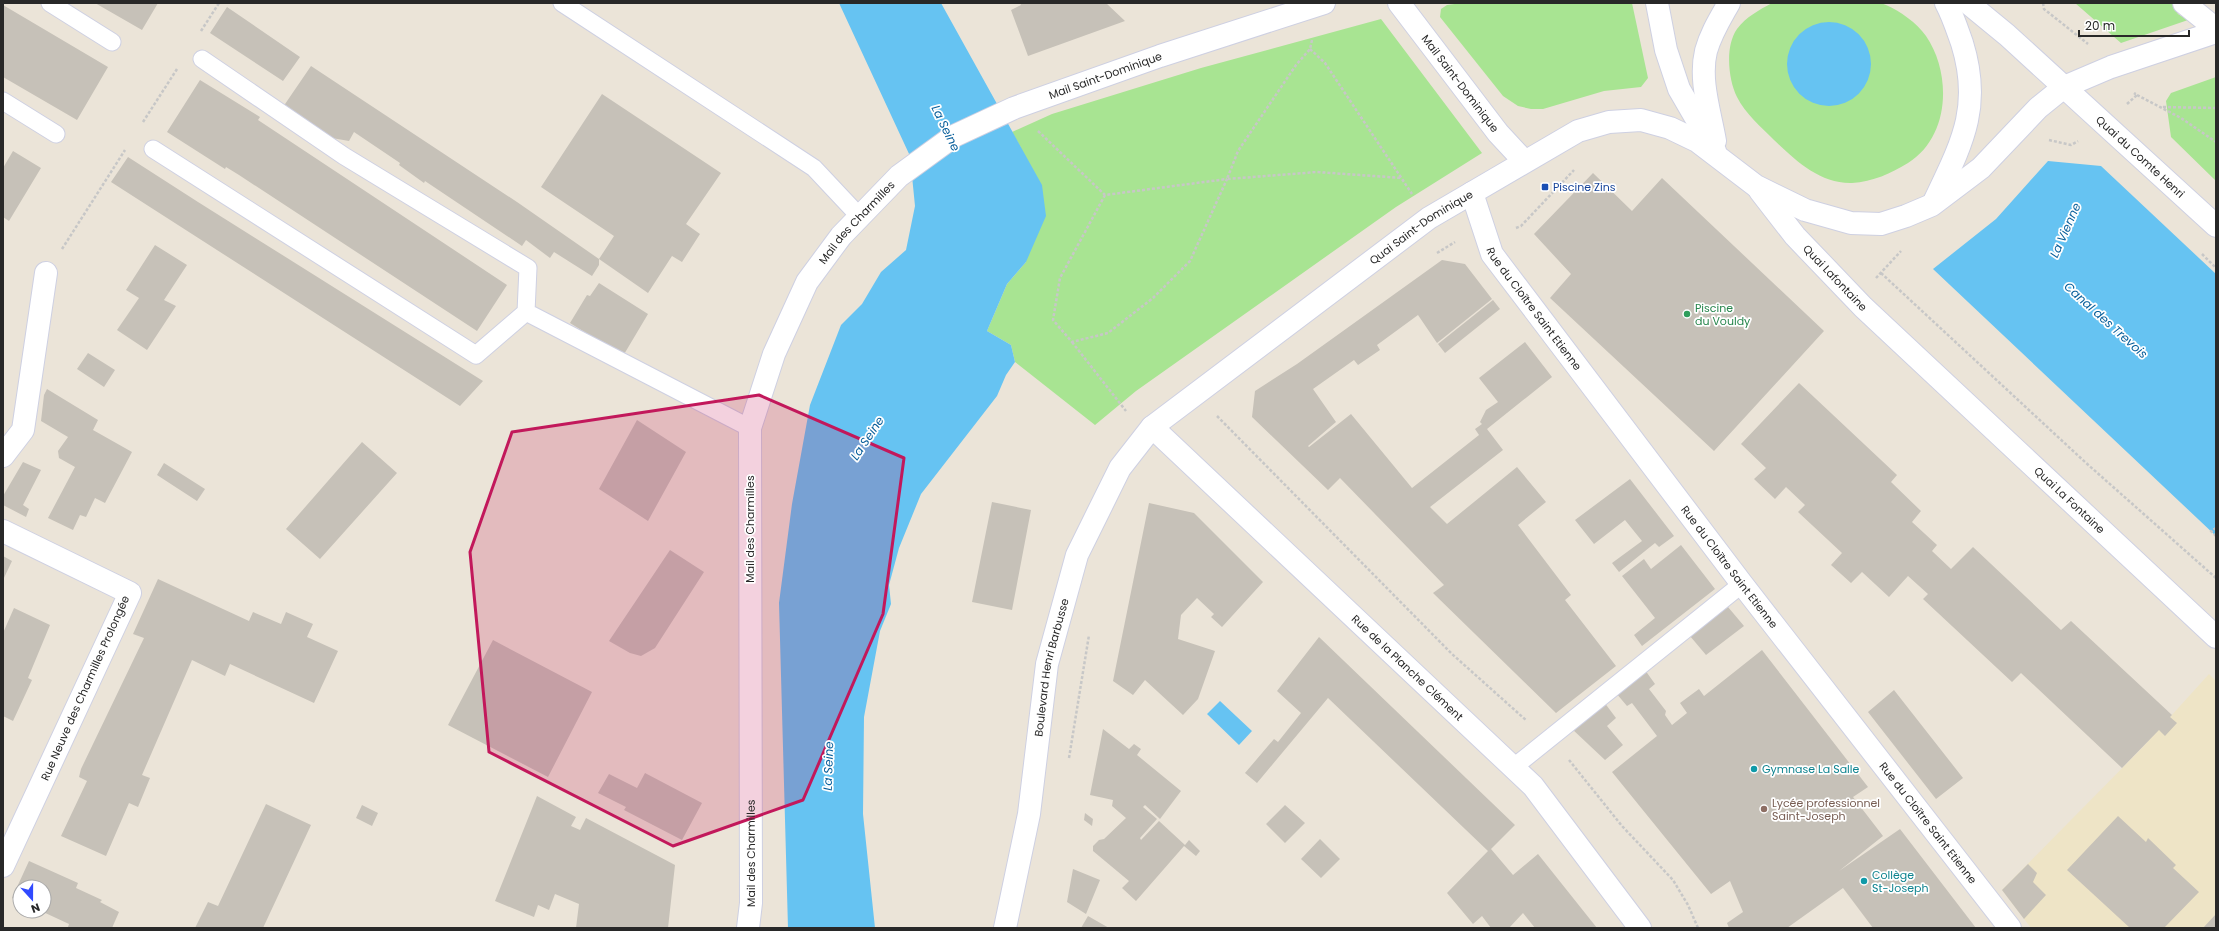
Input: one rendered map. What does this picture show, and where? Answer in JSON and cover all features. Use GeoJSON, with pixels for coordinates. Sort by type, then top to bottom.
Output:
{"type":"FeatureCollection","features":[{"type":"Feature","properties":{"kind":"main road","name":"Mail Saint-Dominique"},"geometry":{"type":"LineString","coordinates":[[899,176],[954,136],[1020,106],[1160,56],[1324,3]]}},
{"type":"Feature","properties":{"kind":"main road","name":"Mail Saint-Dominique"},"geometry":{"type":"LineString","coordinates":[[1399,3],[1498,133],[1524,161]]}},
{"type":"Feature","properties":{"kind":"main road"},"geometry":{"type":"LineString","coordinates":[[1657,3],[1666,50],[1679,89],[1718,158]]}},
{"type":"Feature","properties":{"kind":"main road"},"geometry":{"type":"LineString","coordinates":[[1718,158],[1704,80],[1706,52],[1714,29],[1729,3]]}},
{"type":"Feature","properties":{"kind":"main road"},"geometry":{"type":"LineString","coordinates":[[1932,205],[1960,147],[1969,115],[1971,92],[1968,60],[1954,16],[1946,3]]}},
{"type":"Feature","properties":{"kind":"main road","name":"Quai du Comte Henri"},"geometry":{"type":"LineString","coordinates":[[1968,3],[1984,15],[2216,226]]}},
{"type":"Feature","properties":{"kind":"main road"},"geometry":{"type":"LineString","coordinates":[[1756,186],[1805,210],[1851,223],[1881,224],[1906,216],[1932,205],[1981,168],[2044,103],[2064,87],[2111,67],[2216,31],[2184,3]]}},
{"type":"Feature","properties":{"kind":"main road","name":"Quai Saint-Dominique"},"geometry":{"type":"LineString","coordinates":[[1148,431],[1429,218],[1524,161],[1578,131],[1609,122],[1641,120],[1670,128],[1697,141],[1756,186]]}},
{"type":"Feature","properties":{"kind":"main road","name":"Mail des Charmilles"},"geometry":{"type":"LineString","coordinates":[[748,928],[751,903],[750,428],[774,354],[807,282],[841,236],[899,176]]}},
{"type":"Feature","properties":{"kind":"main road","name":"Quai Lafontaine"},"geometry":{"type":"LineString","coordinates":[[1756,186],[1795,236],[1836,280],[1922,363]]}},
{"type":"Feature","properties":{"kind":"main road","name":"Rue du Cloïtre Saint Etienne"},"geometry":{"type":"LineString","coordinates":[[1472,193],[1492,254],[1742,584],[2010,928]]}},
{"type":"Feature","properties":{"kind":"main road"},"geometry":{"type":"LineString","coordinates":[[3,456],[23,430],[46,273]]}},
{"type":"Feature","properties":{"kind":"main road","name":"Quai La Fontaine"},"geometry":{"type":"LineString","coordinates":[[1922,363],[2216,637]]}},
{"type":"Feature","properties":{"kind":"main road","name":"Rue de la Planche Clément"},"geometry":{"type":"LineString","coordinates":[[1148,431],[1533,786],[1640,928]]}},
{"type":"Feature","properties":{"kind":"main road","name":"Boulevard Henri Barbusse"},"geometry":{"type":"LineString","coordinates":[[1005,928],[1029,814],[1047,664],[1076,555],[1120,468],[1148,431]]}},
{"type":"Feature","properties":{"kind":"main road","name":"Rue Neuve des Charmilles Prolongée"},"geometry":{"type":"LineString","coordinates":[[3,531],[130,593],[3,866]]}},
{"type":"Feature","properties":{"kind":"lane"},"geometry":{"type":"LineString","coordinates":[[50,3],[112,42]]}},
{"type":"Feature","properties":{"kind":"lane"},"geometry":{"type":"LineString","coordinates":[[562,3],[814,168],[860,217]]}},
{"type":"Feature","properties":{"kind":"lane"},"geometry":{"type":"LineString","coordinates":[[153,149],[476,355],[526,312],[528,268],[344,156],[202,58]]}},
{"type":"Feature","properties":{"kind":"lane"},"geometry":{"type":"LineString","coordinates":[[3,101],[56,134]]}},
{"type":"Feature","properties":{"kind":"lane"},"geometry":{"type":"LineString","coordinates":[[526,312],[750,428]]}},
{"type":"Feature","properties":{"kind":"lane"},"geometry":{"type":"LineString","coordinates":[[1514,767],[1742,584]]}},
{"type":"Feature","properties":{"kind":"path"},"geometry":{"type":"LineString","coordinates":[[1072,342],[1108,333],[1154,298],[1190,261],[1238,151],[1296,65],[1310,49],[1325,63],[1429,218]]}},
{"type":"Feature","properties":{"kind":"path"},"geometry":{"type":"LineString","coordinates":[[2136,95],[2162,107],[2216,142]]}},
{"type":"Feature","properties":{"kind":"path"},"geometry":{"type":"LineString","coordinates":[[1020,106],[1105,195]]}},
{"type":"Feature","properties":{"kind":"path"},"geometry":{"type":"LineString","coordinates":[[2162,107],[2216,108]]}},
{"type":"Feature","properties":{"kind":"path"},"geometry":{"type":"LineString","coordinates":[[1105,195],[1227,179],[1318,172],[1402,178]]}},
{"type":"Feature","properties":{"kind":"path"},"geometry":{"type":"LineString","coordinates":[[1105,195],[1060,278],[1053,320],[1148,431]]}},
{"type":"Feature","properties":{"kind":"path"},"geometry":{"type":"LineString","coordinates":[[1903,249],[1881,273],[2085,462],[2216,578]]}},
{"type":"Feature","properties":{"kind":"path"},"geometry":{"type":"LineString","coordinates":[[1213,412],[1452,654],[1549,740],[1578,770],[1622,826],[1673,880],[1688,904],[1698,928]]}},
{"type":"Feature","properties":{"kind":"path"},"geometry":{"type":"LineString","coordinates":[[2216,528],[2211,531],[2216,536]]}},
{"type":"Feature","properties":{"kind":"path"},"geometry":{"type":"LineString","coordinates":[[1068,764],[1090,630]]}},
{"type":"Feature","properties":{"kind":"highlighted area"},"geometry":{"type":"Polygon","coordinates":[[[759,395],[904,458],[883,614],[803,800],[673,846],[489,752],[470,552],[512,432],[759,395]]]}},
{"type":"Feature","properties":{"kind":"shaded area"},"geometry":{"type":"Polygon","coordinates":[[[2209,674],[2216,681],[2216,928],[2031,928],[2002,890],[2142,748],[2209,674]]]}},
{"type":"Feature","properties":{"kind":"green space"},"geometry":{"type":"Polygon","coordinates":[[[1462,3],[1632,3],[1648,78],[1641,87],[1604,91],[1543,109],[1531,109],[1518,106],[1503,96],[1440,17],[1441,9],[1447,5],[1462,3]]]}},
{"type":"Feature","properties":{"kind":"green space"},"geometry":{"type":"Polygon","coordinates":[[[1772,3],[1879,3],[1897,11],[1918,27],[1926,36],[1934,51],[1940,68],[1943,86],[1939,121],[1932,138],[1922,152],[1908,163],[1882,176],[1860,182],[1840,182],[1829,180],[1799,163],[1764,130],[1740,103],[1737,97],[1730,72],[1729,53],[1733,36],[1737,29],[1753,14],[1772,3]]]}},
{"type":"Feature","properties":{"kind":"green space"},"geometry":{"type":"Polygon","coordinates":[[[2075,3],[2172,3],[2178,14],[2188,20],[2121,43],[2075,3]]]}},
{"type":"Feature","properties":{"kind":"green space"},"geometry":{"type":"Polygon","coordinates":[[[1381,19],[1482,153],[1396,207],[1136,391],[1095,425],[1015,362],[1011,345],[987,331],[1007,284],[1026,262],[1021,148],[1012,132],[1052,114],[1201,68],[1381,19]]]}},
{"type":"Feature","properties":{"kind":"green space"},"geometry":{"type":"Polygon","coordinates":[[[2216,77],[2216,181],[2171,137],[2166,101],[2171,93],[2216,77]]]}},
{"type":"Feature","properties":{"kind":"water","name":"La Seine"},"geometry":{"type":"Polygon","coordinates":[[[839,3],[941,3],[1042,185],[1046,216],[1026,262],[1007,284],[987,331],[1011,345],[1015,362],[1006,375],[997,396],[921,494],[899,548],[889,585],[891,604],[880,631],[864,717],[863,814],[875,928],[788,928],[779,603],[792,504],[810,405],[841,325],[862,304],[881,272],[906,250],[915,206],[910,156],[839,3]]]}},
{"type":"Feature","properties":{"kind":"water"},"geometry":{"type":"Polygon","coordinates":[[[1821,22],[1837,22],[1853,29],[1864,40],[1871,56],[1871,72],[1868,80],[1859,94],[1853,99],[1837,106],[1821,106],[1805,99],[1794,88],[1787,72],[1787,56],[1794,40],[1805,29],[1821,22]]]}},
{"type":"Feature","properties":{"kind":"water"},"geometry":{"type":"Polygon","coordinates":[[[2048,161],[2101,166],[2216,274],[2216,536],[1933,269],[1996,219],[2048,161]]]}},
{"type":"Feature","properties":{"kind":"water"},"geometry":{"type":"Polygon","coordinates":[[[1220,701],[1252,731],[1239,745],[1207,714],[1220,701]]]}},
{"type":"Feature","properties":{"kind":"building"},"geometry":{"type":"Polygon","coordinates":[[[95,3],[158,3],[142,30],[95,3]]]}},
{"type":"Feature","properties":{"kind":"building"},"geometry":{"type":"Polygon","coordinates":[[[1020,3],[1106,3],[1125,21],[1028,56],[1011,10],[1021,5],[1020,3]]]}},
{"type":"Feature","properties":{"kind":"building"},"geometry":{"type":"Polygon","coordinates":[[[3,5],[108,67],[77,120],[3,77],[3,5]]]}},
{"type":"Feature","properties":{"kind":"building"},"geometry":{"type":"Polygon","coordinates":[[[227,7],[300,57],[283,81],[210,33],[227,7]]]}},
{"type":"Feature","properties":{"kind":"building"},"geometry":{"type":"Polygon","coordinates":[[[311,66],[517,202],[599,259],[599,265],[592,276],[554,252],[550,258],[526,240],[522,246],[425,181],[424,183],[399,165],[400,163],[354,132],[349,141],[332,138],[283,107],[311,66]]]}},
{"type":"Feature","properties":{"kind":"building"},"geometry":{"type":"Polygon","coordinates":[[[200,80],[260,117],[258,120],[507,285],[477,331],[239,175],[226,167],[225,169],[167,132],[200,80]]]}},
{"type":"Feature","properties":{"kind":"building"},"geometry":{"type":"Polygon","coordinates":[[[602,94],[721,173],[686,224],[700,234],[682,262],[672,256],[648,293],[599,259],[614,236],[541,187],[602,94]]]}},
{"type":"Feature","properties":{"kind":"building"},"geometry":{"type":"Polygon","coordinates":[[[13,151],[41,168],[9,221],[3,217],[3,168],[13,151]]]}},
{"type":"Feature","properties":{"kind":"building"},"geometry":{"type":"Polygon","coordinates":[[[128,157],[483,381],[460,406],[111,182],[128,157]]]}},
{"type":"Feature","properties":{"kind":"building","name":"Piscine du Vouldy"},"geometry":{"type":"Polygon","coordinates":[[[1593,173],[1632,211],[1662,178],[1824,331],[1714,451],[1550,298],[1571,274],[1534,234],[1593,173]]]}},
{"type":"Feature","properties":{"kind":"building"},"geometry":{"type":"Polygon","coordinates":[[[155,245],[187,265],[164,300],[176,306],[147,350],[117,330],[139,298],[126,290],[155,245]]]}},
{"type":"Feature","properties":{"kind":"building"},"geometry":{"type":"Polygon","coordinates":[[[1442,260],[1465,264],[1492,299],[1437,343],[1418,315],[1377,345],[1380,350],[1358,365],[1354,360],[1313,389],[1336,422],[1308,446],[1309,447],[1351,414],[1412,488],[1479,435],[1475,429],[1482,424],[1480,422],[1486,410],[1498,402],[1479,378],[1525,342],[1552,377],[1487,429],[1503,450],[1430,507],[1447,524],[1517,467],[1546,502],[1518,525],[1571,595],[1565,600],[1616,666],[1556,713],[1433,593],[1444,585],[1340,478],[1328,490],[1252,417],[1255,391],[1297,364],[1442,260]]]}},
{"type":"Feature","properties":{"kind":"building"},"geometry":{"type":"Polygon","coordinates":[[[599,283],[648,314],[623,356],[570,323],[587,295],[590,296],[599,283]]]}},
{"type":"Feature","properties":{"kind":"building"},"geometry":{"type":"Polygon","coordinates":[[[1493,300],[1500,309],[1445,353],[1438,344],[1493,300]]]}},
{"type":"Feature","properties":{"kind":"building"},"geometry":{"type":"Polygon","coordinates":[[[88,353],[115,370],[104,387],[77,369],[88,353]]]}},
{"type":"Feature","properties":{"kind":"building"},"geometry":{"type":"Polygon","coordinates":[[[1799,383],[1897,475],[1891,482],[1921,511],[1912,522],[1937,545],[1932,551],[1951,569],[1973,547],[2061,630],[2071,621],[2172,715],[2170,717],[2177,723],[2165,736],[2159,730],[2122,768],[2021,673],[2012,682],[1923,599],[1928,594],[1908,576],[1889,597],[1862,572],[1851,583],[1831,565],[1842,553],[1798,512],[1805,505],[1786,487],[1775,499],[1754,479],[1766,468],[1741,444],[1799,383]]]}},
{"type":"Feature","properties":{"kind":"building"},"geometry":{"type":"Polygon","coordinates":[[[47,389],[98,420],[93,430],[132,452],[105,503],[95,498],[86,517],[80,515],[73,530],[48,518],[75,467],[59,458],[58,451],[68,437],[41,421],[44,395],[47,389]]]}},
{"type":"Feature","properties":{"kind":"building"},"geometry":{"type":"Polygon","coordinates":[[[637,420],[686,452],[648,521],[599,489],[637,420]]]}},
{"type":"Feature","properties":{"kind":"building"},"geometry":{"type":"Polygon","coordinates":[[[362,442],[397,473],[320,559],[286,529],[362,442]]]}},
{"type":"Feature","properties":{"kind":"building"},"geometry":{"type":"Polygon","coordinates":[[[23,462],[41,470],[23,505],[29,509],[26,517],[3,505],[3,496],[23,462]]]}},
{"type":"Feature","properties":{"kind":"building"},"geometry":{"type":"Polygon","coordinates":[[[164,463],[205,489],[197,501],[157,475],[164,463]]]}},
{"type":"Feature","properties":{"kind":"building"},"geometry":{"type":"Polygon","coordinates":[[[1630,479],[1674,536],[1659,547],[1655,543],[1619,572],[1612,563],[1642,541],[1625,520],[1594,544],[1575,520],[1630,479]]]}},
{"type":"Feature","properties":{"kind":"building"},"geometry":{"type":"Polygon","coordinates":[[[992,502],[1031,510],[1012,610],[972,602],[992,502]]]}},
{"type":"Feature","properties":{"kind":"building"},"geometry":{"type":"Polygon","coordinates":[[[1149,503],[1194,513],[1263,582],[1222,627],[1211,617],[1214,614],[1197,598],[1181,615],[1178,639],[1215,651],[1198,699],[1183,715],[1145,680],[1133,695],[1113,681],[1149,503]]]}},
{"type":"Feature","properties":{"kind":"building"},"geometry":{"type":"Polygon","coordinates":[[[1681,545],[1715,589],[1642,646],[1634,635],[1655,618],[1622,576],[1644,559],[1651,569],[1681,545]]]}},
{"type":"Feature","properties":{"kind":"building"},"geometry":{"type":"Polygon","coordinates":[[[670,550],[704,572],[655,648],[641,656],[630,653],[609,641],[670,550]]]}},
{"type":"Feature","properties":{"kind":"building"},"geometry":{"type":"Polygon","coordinates":[[[3,556],[12,561],[3,580],[3,556]]]}},
{"type":"Feature","properties":{"kind":"building"},"geometry":{"type":"Polygon","coordinates":[[[158,579],[249,621],[253,612],[281,624],[286,612],[313,624],[307,637],[338,651],[314,703],[230,664],[225,676],[192,660],[142,775],[150,778],[138,807],[129,803],[106,856],[61,836],[87,781],[79,777],[81,769],[144,638],[133,634],[158,579]]]}},
{"type":"Feature","properties":{"kind":"building"},"geometry":{"type":"Polygon","coordinates":[[[1728,607],[1744,626],[1706,655],[1690,636],[1728,607]]]}},
{"type":"Feature","properties":{"kind":"building"},"geometry":{"type":"Polygon","coordinates":[[[14,608],[50,625],[28,678],[32,680],[13,721],[3,716],[3,633],[14,608]]]}},
{"type":"Feature","properties":{"kind":"building"},"geometry":{"type":"Polygon","coordinates":[[[1319,637],[1515,825],[1491,849],[1513,875],[1538,854],[1597,928],[1535,928],[1523,913],[1509,928],[1491,928],[1482,916],[1473,924],[1447,893],[1488,851],[1328,698],[1257,783],[1245,773],[1274,739],[1278,742],[1301,713],[1277,691],[1319,637]]]}},
{"type":"Feature","properties":{"kind":"building"},"geometry":{"type":"Polygon","coordinates":[[[493,640],[592,692],[548,777],[448,725],[493,640]]]}},
{"type":"Feature","properties":{"kind":"building","name":"Lycée professionnel Saint-Joseph"},"geometry":{"type":"Polygon","coordinates":[[[1762,650],[1868,787],[1853,797],[1883,836],[1839,871],[1900,829],[1976,928],[1873,928],[1843,888],[1787,928],[1729,928],[1727,923],[1743,912],[1730,881],[1711,894],[1612,772],[1657,736],[1632,703],[1627,706],[1616,693],[1645,670],[1655,684],[1649,689],[1666,711],[1665,715],[1672,725],[1687,713],[1680,703],[1699,689],[1704,696],[1762,650]]]}},
{"type":"Feature","properties":{"kind":"building"},"geometry":{"type":"Polygon","coordinates":[[[1894,690],[1963,778],[1936,799],[1868,712],[1894,690]]]}},
{"type":"Feature","properties":{"kind":"building"},"geometry":{"type":"Polygon","coordinates":[[[1604,702],[1616,718],[1607,726],[1623,745],[1605,760],[1571,728],[1604,702]]]}},
{"type":"Feature","properties":{"kind":"building"},"geometry":{"type":"Polygon","coordinates":[[[1103,729],[1129,749],[1134,744],[1141,749],[1137,755],[1181,791],[1160,819],[1145,805],[1143,807],[1157,819],[1140,838],[1141,840],[1159,821],[1185,845],[1189,840],[1200,851],[1196,856],[1184,846],[1136,901],[1122,888],[1129,881],[1093,851],[1093,846],[1099,840],[1104,839],[1126,818],[1112,806],[1113,800],[1090,795],[1103,729]]]}},
{"type":"Feature","properties":{"kind":"building"},"geometry":{"type":"Polygon","coordinates":[[[645,773],[702,803],[682,840],[624,810],[626,807],[598,793],[609,774],[637,788],[645,773]]]}},
{"type":"Feature","properties":{"kind":"building"},"geometry":{"type":"Polygon","coordinates":[[[537,796],[576,817],[571,826],[580,830],[586,818],[675,865],[668,928],[576,928],[579,904],[555,894],[549,910],[538,905],[534,917],[495,901],[537,796]]]}},
{"type":"Feature","properties":{"kind":"building"},"geometry":{"type":"Polygon","coordinates":[[[266,804],[311,825],[263,928],[195,928],[208,902],[218,906],[266,804]]]}},
{"type":"Feature","properties":{"kind":"building"},"geometry":{"type":"Polygon","coordinates":[[[362,805],[378,813],[372,826],[356,818],[362,805]]]}},
{"type":"Feature","properties":{"kind":"building"},"geometry":{"type":"Polygon","coordinates":[[[1285,805],[1305,823],[1285,843],[1266,824],[1285,805]]]}},
{"type":"Feature","properties":{"kind":"building"},"geometry":{"type":"Polygon","coordinates":[[[1085,813],[1093,819],[1092,826],[1084,820],[1085,813]]]}},
{"type":"Feature","properties":{"kind":"building"},"geometry":{"type":"Polygon","coordinates":[[[2118,816],[2146,842],[2148,838],[2176,865],[2173,868],[2199,892],[2164,928],[2130,928],[2067,870],[2118,816]]]}},
{"type":"Feature","properties":{"kind":"building"},"geometry":{"type":"Polygon","coordinates":[[[1320,839],[1340,859],[1321,878],[1301,859],[1320,839]]]}},
{"type":"Feature","properties":{"kind":"building"},"geometry":{"type":"Polygon","coordinates":[[[29,861],[78,883],[76,888],[102,900],[100,902],[119,912],[112,928],[68,927],[69,924],[52,916],[52,879],[21,879],[29,861]]]}},
{"type":"Feature","properties":{"kind":"building"},"geometry":{"type":"Polygon","coordinates":[[[2028,864],[2037,873],[2033,882],[2046,895],[2024,919],[2002,890],[2028,864]]]}},
{"type":"Feature","properties":{"kind":"building"},"geometry":{"type":"Polygon","coordinates":[[[1073,869],[1100,880],[1086,914],[1067,902],[1073,869]]]}},
{"type":"Feature","properties":{"kind":"building"},"geometry":{"type":"Polygon","coordinates":[[[2216,914],[2216,928],[2203,928],[2216,914]]]}},
{"type":"Feature","properties":{"kind":"building"},"geometry":{"type":"Polygon","coordinates":[[[1088,916],[1109,928],[1081,928],[1088,916]]]}},
{"type":"Feature","properties":{"kind":"place","name":"Piscine Zins"},"geometry":{"type":"Point","coordinates":[1545,187]}},
{"type":"Feature","properties":{"kind":"place","name":"Piscine du Vouldy"},"geometry":{"type":"Point","coordinates":[1687,314]}},
{"type":"Feature","properties":{"kind":"place","name":"Gymnase La Salle"},"geometry":{"type":"Point","coordinates":[1754,769]}},
{"type":"Feature","properties":{"kind":"place","name":"Lycée professionnel Saint-Joseph"},"geometry":{"type":"Point","coordinates":[1764,809]}},
{"type":"Feature","properties":{"kind":"place","name":"Collège St-Joseph"},"geometry":{"type":"Point","coordinates":[1864,881]}},
{"type":"Feature","properties":{"kind":"water label","name":"La Vienne"},"geometry":{"type":"Point","coordinates":[2065,230]}},
{"type":"Feature","properties":{"kind":"water label","name":"Canal des Trevois"},"geometry":{"type":"Point","coordinates":[2106,320]}}]}
